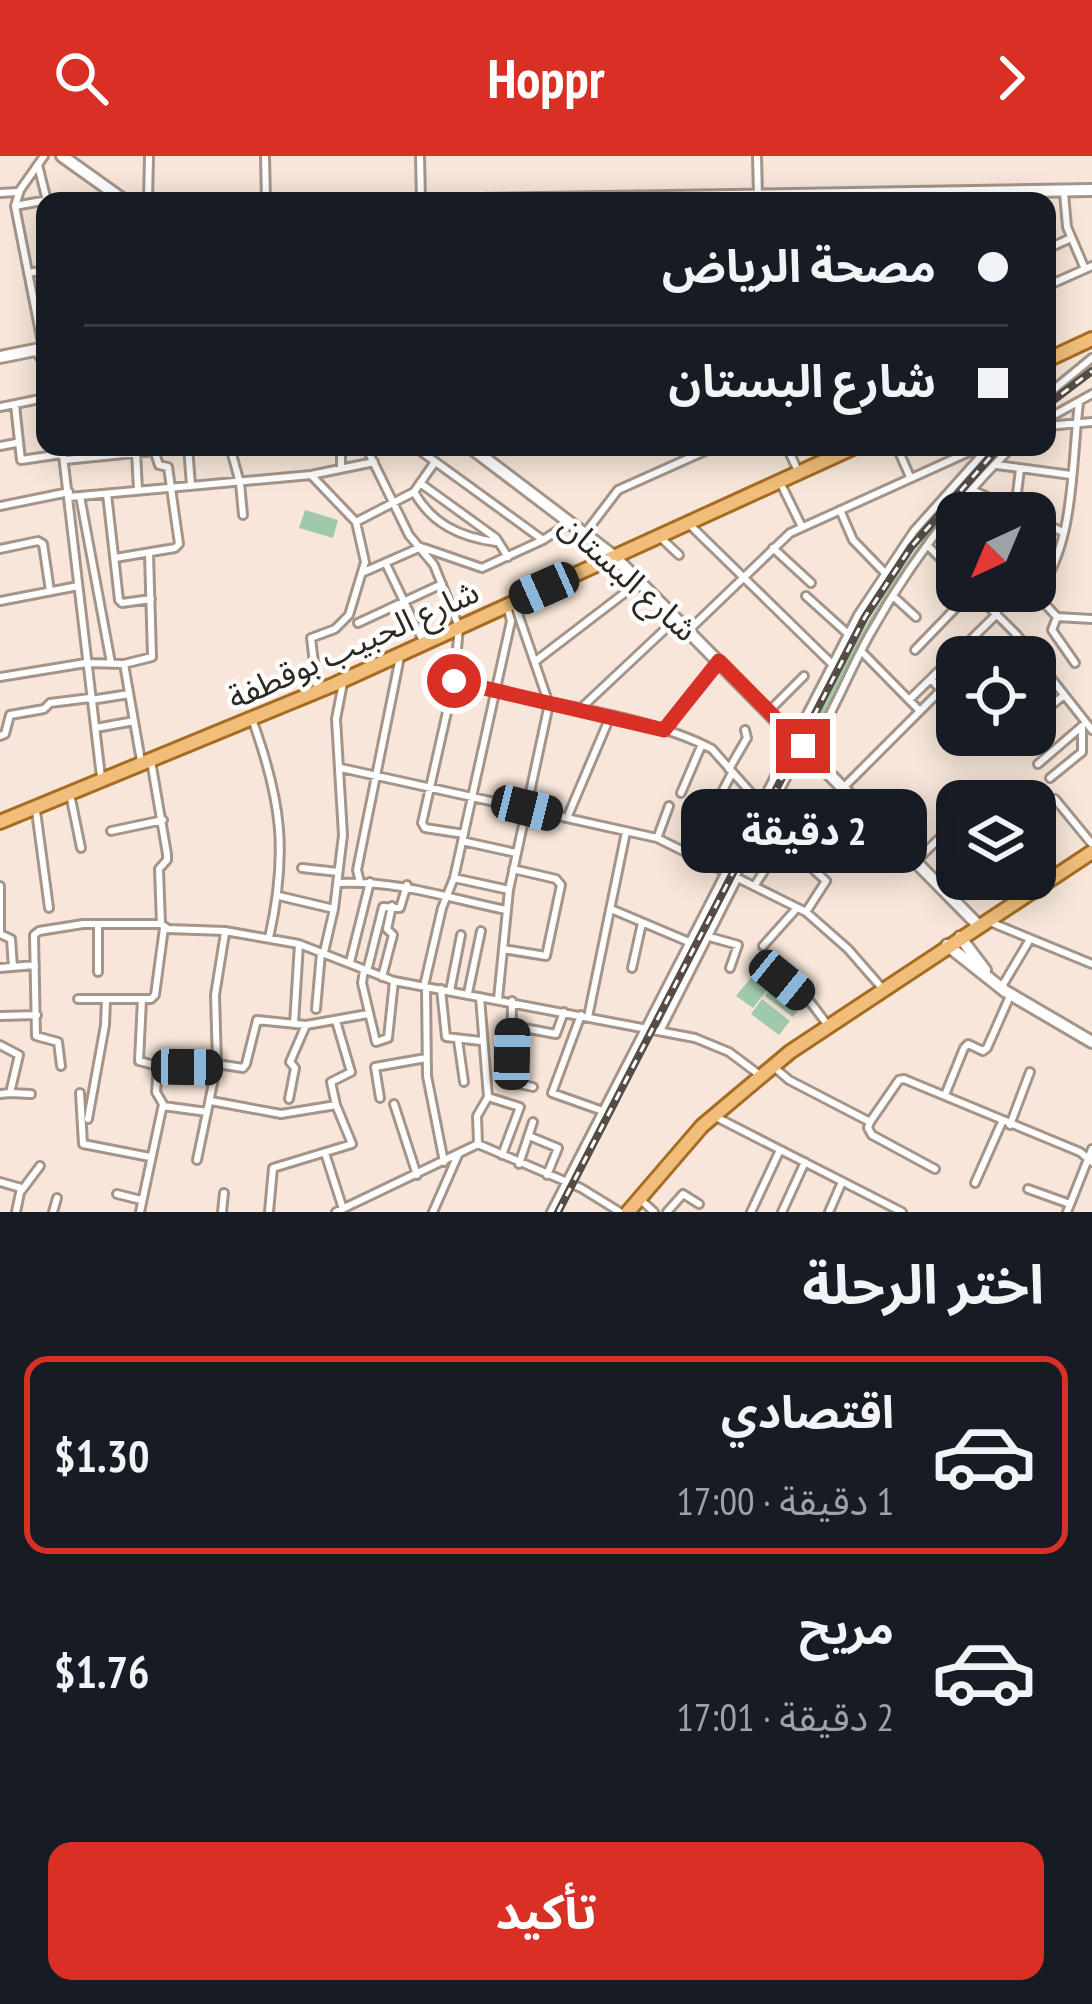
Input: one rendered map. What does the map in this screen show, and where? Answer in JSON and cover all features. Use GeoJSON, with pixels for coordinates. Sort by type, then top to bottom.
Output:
{"type":"FeatureCollection","features":[{"type":"Feature","properties":{"kind":"main road"},"geometry":{"type":"LineString","coordinates":[[62,156],[112,192]]}},
{"type":"Feature","properties":{"kind":"main road"},"geometry":{"type":"LineString","coordinates":[[1028,192],[1092,190]]}},
{"type":"Feature","properties":{"kind":"main road"},"geometry":{"type":"LineString","coordinates":[[1056,356],[1092,339]]}},
{"type":"Feature","properties":{"kind":"main road"},"geometry":{"type":"LineString","coordinates":[[0,357],[36,349]]}},
{"type":"Feature","properties":{"kind":"main road","name":"شارع البستان"},"geometry":{"type":"LineString","coordinates":[[482,456],[615,556],[982,922]]}},
{"type":"Feature","properties":{"kind":"main road","name":"شارع الحبيب بوقطفة"},"geometry":{"type":"LineString","coordinates":[[0,822],[318,692],[836,456]]}},
{"type":"Feature","properties":{"kind":"main road"},"geometry":{"type":"LineString","coordinates":[[820,734],[825,768]]}},
{"type":"Feature","properties":{"kind":"main road"},"geometry":{"type":"LineString","coordinates":[[624,1212],[713,1116],[773,1065],[1092,848]]}},
{"type":"Feature","properties":{"kind":"main road"},"geometry":{"type":"LineString","coordinates":[[960,937],[1002,988]]}},
{"type":"Feature","properties":{"kind":"main road"},"geometry":{"type":"LineString","coordinates":[[947,945],[1002,988],[1092,1042]]}},
{"type":"Feature","properties":{"kind":"street"},"geometry":{"type":"LineString","coordinates":[[36,319],[15,206],[20,190],[44,156]]}},
{"type":"Feature","properties":{"kind":"street"},"geometry":{"type":"LineString","coordinates":[[148,192],[149,156]]}},
{"type":"Feature","properties":{"kind":"street"},"geometry":{"type":"LineString","coordinates":[[266,156],[266,192]]}},
{"type":"Feature","properties":{"kind":"street"},"geometry":{"type":"LineString","coordinates":[[420,156],[422,192]]}},
{"type":"Feature","properties":{"kind":"street"},"geometry":{"type":"LineString","coordinates":[[750,192],[758,156]]}},
{"type":"Feature","properties":{"kind":"street"},"geometry":{"type":"LineString","coordinates":[[38,165],[45,192]]}},
{"type":"Feature","properties":{"kind":"street"},"geometry":{"type":"LineString","coordinates":[[0,193],[20,190]]}},
{"type":"Feature","properties":{"kind":"street"},"geometry":{"type":"LineString","coordinates":[[1056,282],[1089,268],[1064,214],[1064,190]]}},
{"type":"Feature","properties":{"kind":"street"},"geometry":{"type":"LineString","coordinates":[[15,206],[36,202]]}},
{"type":"Feature","properties":{"kind":"street"},"geometry":{"type":"LineString","coordinates":[[1056,245],[1072,238]]}},
{"type":"Feature","properties":{"kind":"street"},"geometry":{"type":"LineString","coordinates":[[28,273],[36,272]]}},
{"type":"Feature","properties":{"kind":"street"},"geometry":{"type":"LineString","coordinates":[[1056,388],[1092,358]]}},
{"type":"Feature","properties":{"kind":"street"},"geometry":{"type":"LineString","coordinates":[[1056,417],[1092,394]]}},
{"type":"Feature","properties":{"kind":"street"},"geometry":{"type":"LineString","coordinates":[[0,407],[36,400]]}},
{"type":"Feature","properties":{"kind":"street"},"geometry":{"type":"LineString","coordinates":[[1056,559],[1079,403]]}},
{"type":"Feature","properties":{"kind":"street"},"geometry":{"type":"LineString","coordinates":[[15,405],[16,443],[23,461],[52,456]]}},
{"type":"Feature","properties":{"kind":"street"},"geometry":{"type":"LineString","coordinates":[[1056,423],[1092,422]]}},
{"type":"Feature","properties":{"kind":"street"},"geometry":{"type":"LineString","coordinates":[[0,446],[16,443]]}},
{"type":"Feature","properties":{"kind":"street"},"geometry":{"type":"LineString","coordinates":[[64,456],[102,782]]}},
{"type":"Feature","properties":{"kind":"street"},"geometry":{"type":"LineString","coordinates":[[136,456],[138,490]]}},
{"type":"Feature","properties":{"kind":"street"},"geometry":{"type":"LineString","coordinates":[[115,558],[179,544],[168,467],[159,465],[156,456]]}},
{"type":"Feature","properties":{"kind":"street"},"geometry":{"type":"LineString","coordinates":[[189,456],[191,485]]}},
{"type":"Feature","properties":{"kind":"street"},"geometry":{"type":"LineString","coordinates":[[232,456],[243,515]]}},
{"type":"Feature","properties":{"kind":"street"},"geometry":{"type":"LineString","coordinates":[[341,456],[341,468]]}},
{"type":"Feature","properties":{"kind":"street"},"geometry":{"type":"LineString","coordinates":[[371,456],[409,535],[434,565],[459,628],[454,681],[423,827],[516,853]]}},
{"type":"Feature","properties":{"kind":"street"},"geometry":{"type":"LineString","coordinates":[[427,456],[543,540]]}},
{"type":"Feature","properties":{"kind":"street"},"geometry":{"type":"LineString","coordinates":[[586,532],[618,490],[695,456]]}},
{"type":"Feature","properties":{"kind":"street"},"geometry":{"type":"LineString","coordinates":[[791,456],[799,473]]}},
{"type":"Feature","properties":{"kind":"street"},"geometry":{"type":"LineString","coordinates":[[901,456],[910,477]]}},
{"type":"Feature","properties":{"kind":"street"},"geometry":{"type":"LineString","coordinates":[[689,630],[773,548],[802,527],[959,456]]}},
{"type":"Feature","properties":{"kind":"street"},"geometry":{"type":"LineString","coordinates":[[551,1212],[848,633],[884,572],[981,456]]}},
{"type":"Feature","properties":{"kind":"street"},"geometry":{"type":"LineString","coordinates":[[660,1031],[736,878],[893,596],[971,490],[1003,456]]}},
{"type":"Feature","properties":{"kind":"street"},"geometry":{"type":"LineString","coordinates":[[0,506],[69,494],[311,475],[374,462]]}},
{"type":"Feature","properties":{"kind":"street"},"geometry":{"type":"LineString","coordinates":[[356,522],[414,491],[435,462]]}},
{"type":"Feature","properties":{"kind":"street"},"geometry":{"type":"LineString","coordinates":[[994,465],[1071,475]]}},
{"type":"Feature","properties":{"kind":"street"},"geometry":{"type":"LineString","coordinates":[[1018,492],[1020,468]]}},
{"type":"Feature","properties":{"kind":"street"},"geometry":{"type":"LineString","coordinates":[[311,475],[356,522],[363,544],[356,602],[345,620],[311,638],[318,692]]}},
{"type":"Feature","properties":{"kind":"street"},"geometry":{"type":"LineString","coordinates":[[780,482],[802,527]]}},
{"type":"Feature","properties":{"kind":"street"},"geometry":{"type":"LineString","coordinates":[[420,483],[500,543],[508,557]]}},
{"type":"Feature","properties":{"kind":"street"},"geometry":{"type":"LineString","coordinates":[[971,490],[975,492]]}},
{"type":"Feature","properties":{"kind":"street"},"geometry":{"type":"LineString","coordinates":[[414,491],[437,522],[500,543]]}},
{"type":"Feature","properties":{"kind":"street"},"geometry":{"type":"LineString","coordinates":[[107,494],[119,600],[122,604],[152,599]]}},
{"type":"Feature","properties":{"kind":"street"},"geometry":{"type":"LineString","coordinates":[[80,496],[111,663]]}},
{"type":"Feature","properties":{"kind":"street"},"geometry":{"type":"LineString","coordinates":[[840,510],[853,540],[884,572]]}},
{"type":"Feature","properties":{"kind":"street"},"geometry":{"type":"LineString","coordinates":[[458,532],[466,516]]}},
{"type":"Feature","properties":{"kind":"street"},"geometry":{"type":"LineString","coordinates":[[363,572],[421,547],[478,568],[565,529],[571,521]]}},
{"type":"Feature","properties":{"kind":"street"},"geometry":{"type":"LineString","coordinates":[[688,523],[832,664]]}},
{"type":"Feature","properties":{"kind":"street"},"geometry":{"type":"LineString","coordinates":[[1056,529],[1063,532]]}},
{"type":"Feature","properties":{"kind":"street"},"geometry":{"type":"LineString","coordinates":[[660,536],[679,555]]}},
{"type":"Feature","properties":{"kind":"street"},"geometry":{"type":"LineString","coordinates":[[0,549],[43,544],[50,591]]}},
{"type":"Feature","properties":{"kind":"street"},"geometry":{"type":"LineString","coordinates":[[928,546],[936,554]]}},
{"type":"Feature","properties":{"kind":"street"},"geometry":{"type":"LineString","coordinates":[[773,548],[811,583]]}},
{"type":"Feature","properties":{"kind":"street"},"geometry":{"type":"LineString","coordinates":[[0,676],[152,657],[149,553]]}},
{"type":"Feature","properties":{"kind":"street"},"geometry":{"type":"LineString","coordinates":[[434,565],[443,556]]}},
{"type":"Feature","properties":{"kind":"street"},"geometry":{"type":"LineString","coordinates":[[386,564],[424,644]]}},
{"type":"Feature","properties":{"kind":"street"},"geometry":{"type":"LineString","coordinates":[[537,660],[640,581]]}},
{"type":"Feature","properties":{"kind":"street"},"geometry":{"type":"LineString","coordinates":[[358,623],[442,584]]}},
{"type":"Feature","properties":{"kind":"street"},"geometry":{"type":"LineString","coordinates":[[0,601],[78,586]]}},
{"type":"Feature","properties":{"kind":"street"},"geometry":{"type":"LineString","coordinates":[[806,596],[848,633]]}},
{"type":"Feature","properties":{"kind":"street"},"geometry":{"type":"LineString","coordinates":[[893,596],[916,617]]}},
{"type":"Feature","properties":{"kind":"street"},"geometry":{"type":"LineString","coordinates":[[498,999],[508,890],[549,704],[537,660],[510,603]]}},
{"type":"Feature","properties":{"kind":"street"},"geometry":{"type":"LineString","coordinates":[[444,1162],[426,1058],[425,986],[442,908],[454,878],[512,615],[510,603]]}},
{"type":"Feature","properties":{"kind":"street"},"geometry":{"type":"LineString","coordinates":[[914,650],[951,612]]}},
{"type":"Feature","properties":{"kind":"street"},"geometry":{"type":"LineString","coordinates":[[1052,612],[1057,617],[1092,619]]}},
{"type":"Feature","properties":{"kind":"street"},"geometry":{"type":"LineString","coordinates":[[910,700],[997,614],[1017,635]]}},
{"type":"Feature","properties":{"kind":"street"},"geometry":{"type":"LineString","coordinates":[[1057,617],[1052,630],[1075,663]]}},
{"type":"Feature","properties":{"kind":"street"},"geometry":{"type":"LineString","coordinates":[[578,711],[677,618]]}},
{"type":"Feature","properties":{"kind":"street"},"geometry":{"type":"LineString","coordinates":[[861,651],[920,711]]}},
{"type":"Feature","properties":{"kind":"street"},"geometry":{"type":"LineString","coordinates":[[360,882],[357,870],[400,655]]}},
{"type":"Feature","properties":{"kind":"street"},"geometry":{"type":"LineString","coordinates":[[664,730],[719,661]]}},
{"type":"Feature","properties":{"kind":"street"},"geometry":{"type":"LineString","coordinates":[[78,999],[155,995],[162,925],[159,869],[167,860],[163,820],[134,722],[124,664]]}},
{"type":"Feature","properties":{"kind":"street"},"geometry":{"type":"LineString","coordinates":[[769,711],[804,676]]}},
{"type":"Feature","properties":{"kind":"street"},"geometry":{"type":"LineString","coordinates":[[844,787],[940,689],[931,679]]}},
{"type":"Feature","properties":{"kind":"street"},"geometry":{"type":"LineString","coordinates":[[316,1009],[339,871],[341,767],[336,719],[344,680]]}},
{"type":"Feature","properties":{"kind":"street"},"geometry":{"type":"LineString","coordinates":[[454,681],[664,730],[702,744],[712,749],[760,803]]}},
{"type":"Feature","properties":{"kind":"street"},"geometry":{"type":"LineString","coordinates":[[1056,685],[1092,730]]}},
{"type":"Feature","properties":{"kind":"street"},"geometry":{"type":"LineString","coordinates":[[0,736],[5,734],[10,715],[30,713],[50,703],[129,694]]}},
{"type":"Feature","properties":{"kind":"street"},"geometry":{"type":"LineString","coordinates":[[1056,702],[1064,695]]}},
{"type":"Feature","properties":{"kind":"street"},"geometry":{"type":"LineString","coordinates":[[567,818],[610,717]]}},
{"type":"Feature","properties":{"kind":"street"},"geometry":{"type":"LineString","coordinates":[[252,719],[281,834],[278,896],[269,938]]}},
{"type":"Feature","properties":{"kind":"street"},"geometry":{"type":"LineString","coordinates":[[94,728],[134,722]]}},
{"type":"Feature","properties":{"kind":"street"},"geometry":{"type":"LineString","coordinates":[[1038,764],[1084,724]]}},
{"type":"Feature","properties":{"kind":"street"},"geometry":{"type":"LineString","coordinates":[[1050,778],[1082,752],[1084,724]]}},
{"type":"Feature","properties":{"kind":"street"},"geometry":{"type":"LineString","coordinates":[[689,853],[747,738],[745,730]]}},
{"type":"Feature","properties":{"kind":"street"},"geometry":{"type":"LineString","coordinates":[[680,793],[702,744]]}},
{"type":"Feature","properties":{"kind":"street"},"geometry":{"type":"LineString","coordinates":[[341,767],[657,838],[802,910],[848,950],[881,988]]}},
{"type":"Feature","properties":{"kind":"street"},"geometry":{"type":"LineString","coordinates":[[70,794],[81,848]]}},
{"type":"Feature","properties":{"kind":"street"},"geometry":{"type":"LineString","coordinates":[[1056,800],[1092,848]]}},
{"type":"Feature","properties":{"kind":"street"},"geometry":{"type":"LineString","coordinates":[[657,838],[669,806]]}},
{"type":"Feature","properties":{"kind":"street"},"geometry":{"type":"LineString","coordinates":[[36,808],[49,908]]}},
{"type":"Feature","properties":{"kind":"street"},"geometry":{"type":"LineString","coordinates":[[712,808],[752,824]]}},
{"type":"Feature","properties":{"kind":"street"},"geometry":{"type":"LineString","coordinates":[[111,830],[163,820]]}},
{"type":"Feature","properties":{"kind":"street"},"geometry":{"type":"LineString","coordinates":[[602,1110],[552,1093],[585,1016],[626,831]]}},
{"type":"Feature","properties":{"kind":"street"},"geometry":{"type":"LineString","coordinates":[[917,860],[936,842]]}},
{"type":"Feature","properties":{"kind":"street"},"geometry":{"type":"LineString","coordinates":[[754,886],[785,844],[826,881],[764,946]]}},
{"type":"Feature","properties":{"kind":"street"},"geometry":{"type":"LineString","coordinates":[[302,868],[357,870]]}},
{"type":"Feature","properties":{"kind":"street"},"geometry":{"type":"LineString","coordinates":[[503,950],[546,956],[562,885],[556,879],[513,869]]}},
{"type":"Feature","properties":{"kind":"street"},"geometry":{"type":"LineString","coordinates":[[454,878],[508,890]]}},
{"type":"Feature","properties":{"kind":"street"},"geometry":{"type":"LineString","coordinates":[[350,962],[370,882]]}},
{"type":"Feature","properties":{"kind":"street"},"geometry":{"type":"LineString","coordinates":[[337,883],[407,885],[506,910]]}},
{"type":"Feature","properties":{"kind":"street"},"geometry":{"type":"LineString","coordinates":[[394,981],[386,1040],[374,1040],[362,983],[383,907],[400,908],[407,885]]}},
{"type":"Feature","properties":{"kind":"street"},"geometry":{"type":"LineString","coordinates":[[0,886],[0,934],[11,938],[13,967]]}},
{"type":"Feature","properties":{"kind":"street"},"geometry":{"type":"LineString","coordinates":[[278,896],[334,909]]}},
{"type":"Feature","properties":{"kind":"street"},"geometry":{"type":"LineString","coordinates":[[382,977],[393,935],[387,929],[392,906]]}},
{"type":"Feature","properties":{"kind":"street"},"geometry":{"type":"LineString","coordinates":[[610,909],[688,942]]}},
{"type":"Feature","properties":{"kind":"street"},"geometry":{"type":"LineString","coordinates":[[982,922],[1092,964]]}},
{"type":"Feature","properties":{"kind":"street"},"geometry":{"type":"LineString","coordinates":[[632,968],[643,923]]}},
{"type":"Feature","properties":{"kind":"street"},"geometry":{"type":"LineString","coordinates":[[98,924],[98,972]]}},
{"type":"Feature","properties":{"kind":"street"},"geometry":{"type":"LineString","coordinates":[[61,1066],[58,1042],[36,1036],[34,935],[98,924],[225,931],[299,944],[394,981],[512,1001],[717,1046],[761,1076]]}},
{"type":"Feature","properties":{"kind":"street"},"geometry":{"type":"LineString","coordinates":[[197,1160],[216,1066],[215,995],[225,931]]}},
{"type":"Feature","properties":{"kind":"street"},"geometry":{"type":"LineString","coordinates":[[468,993],[481,931]]}},
{"type":"Feature","properties":{"kind":"street"},"geometry":{"type":"LineString","coordinates":[[460,935],[445,990],[445,1035],[482,1041]]}},
{"type":"Feature","properties":{"kind":"street"},"geometry":{"type":"LineString","coordinates":[[706,935],[738,945],[730,968]]}},
{"type":"Feature","properties":{"kind":"street"},"geometry":{"type":"LineString","coordinates":[[945,1095],[964,1048],[968,1044],[986,1049],[1002,988],[1029,941]]}},
{"type":"Feature","properties":{"kind":"street"},"geometry":{"type":"LineString","coordinates":[[294,1024],[299,944]]}},
{"type":"Feature","properties":{"kind":"street"},"geometry":{"type":"LineString","coordinates":[[0,968],[35,965]]}},
{"type":"Feature","properties":{"kind":"street"},"geometry":{"type":"LineString","coordinates":[[782,980],[811,1003],[827,1024]]}},
{"type":"Feature","properties":{"kind":"street"},"geometry":{"type":"LineString","coordinates":[[478,1144],[477,1116],[488,1097],[480,997]]}},
{"type":"Feature","properties":{"kind":"street"},"geometry":{"type":"LineString","coordinates":[[88,1120],[106,999]]}},
{"type":"Feature","properties":{"kind":"street"},"geometry":{"type":"LineString","coordinates":[[142,999],[138,1060],[158,1066],[243,1068],[257,1020],[306,1025],[368,1015]]}},
{"type":"Feature","properties":{"kind":"street"},"geometry":{"type":"LineString","coordinates":[[512,1001],[511,1082],[533,1087]]}},
{"type":"Feature","properties":{"kind":"street"},"geometry":{"type":"LineString","coordinates":[[512,1025],[556,1034],[564,1012]]}},
{"type":"Feature","properties":{"kind":"street"},"geometry":{"type":"LineString","coordinates":[[0,1016],[37,1015]]}},
{"type":"Feature","properties":{"kind":"street"},"geometry":{"type":"LineString","coordinates":[[268,1212],[273,1168],[352,1144],[331,1082],[352,1072],[336,1022]]}},
{"type":"Feature","properties":{"kind":"street"},"geometry":{"type":"LineString","coordinates":[[289,1099],[295,1068],[290,1062],[306,1025]]}},
{"type":"Feature","properties":{"kind":"street"},"geometry":{"type":"LineString","coordinates":[[458,1040],[464,1082]]}},
{"type":"Feature","properties":{"kind":"street"},"geometry":{"type":"LineString","coordinates":[[0,1046],[19,1055],[10,1093]]}},
{"type":"Feature","properties":{"kind":"street"},"geometry":{"type":"LineString","coordinates":[[380,1098],[375,1067],[426,1058]]}},
{"type":"Feature","properties":{"kind":"street"},"geometry":{"type":"LineString","coordinates":[[773,1065],[789,1080],[871,1122]]}},
{"type":"Feature","properties":{"kind":"street"},"geometry":{"type":"LineString","coordinates":[[140,1212],[163,1106],[156,1092],[158,1066]]}},
{"type":"Feature","properties":{"kind":"street"},"geometry":{"type":"LineString","coordinates":[[975,1184],[1030,1072]]}},
{"type":"Feature","properties":{"kind":"street"},"geometry":{"type":"LineString","coordinates":[[935,1169],[872,1135],[868,1128],[901,1079],[1091,1155],[1068,1208],[1028,1189]]}},
{"type":"Feature","properties":{"kind":"street"},"geometry":{"type":"LineString","coordinates":[[0,1094],[31,1094]]}},
{"type":"Feature","properties":{"kind":"street"},"geometry":{"type":"LineString","coordinates":[[80,1094],[83,1144],[150,1157]]}},
{"type":"Feature","properties":{"kind":"street"},"geometry":{"type":"LineString","coordinates":[[488,1097],[520,1107],[502,1155]]}},
{"type":"Feature","properties":{"kind":"street"},"geometry":{"type":"LineString","coordinates":[[211,1101],[276,1114],[335,1105]]}},
{"type":"Feature","properties":{"kind":"street"},"geometry":{"type":"LineString","coordinates":[[394,1104],[417,1175]]}},
{"type":"Feature","properties":{"kind":"street"},"geometry":{"type":"LineString","coordinates":[[163,1106],[208,1112]]}},
{"type":"Feature","properties":{"kind":"street"},"geometry":{"type":"LineString","coordinates":[[713,1116],[902,1211]]}},
{"type":"Feature","properties":{"kind":"street"},"geometry":{"type":"LineString","coordinates":[[519,1164],[533,1121]]}},
{"type":"Feature","properties":{"kind":"street"},"geometry":{"type":"LineString","coordinates":[[529,1136],[558,1148],[547,1175]]}},
{"type":"Feature","properties":{"kind":"street"},"geometry":{"type":"LineString","coordinates":[[325,1153],[340,1210],[354,1208],[478,1144],[566,1181],[624,1212]]}},
{"type":"Feature","properties":{"kind":"street"},"geometry":{"type":"LineString","coordinates":[[751,1212],[780,1150]]}},
{"type":"Feature","properties":{"kind":"street"},"geometry":{"type":"LineString","coordinates":[[433,1212],[459,1152]]}},
{"type":"Feature","properties":{"kind":"street"},"geometry":{"type":"LineString","coordinates":[[782,1212],[805,1162]]}},
{"type":"Feature","properties":{"kind":"street"},"geometry":{"type":"LineString","coordinates":[[16,1212],[22,1190],[40,1166]]}},
{"type":"Feature","properties":{"kind":"street"},"geometry":{"type":"LineString","coordinates":[[829,1212],[843,1181]]}},
{"type":"Feature","properties":{"kind":"street"},"geometry":{"type":"LineString","coordinates":[[0,1182],[22,1190]]}},
{"type":"Feature","properties":{"kind":"street"},"geometry":{"type":"LineString","coordinates":[[222,1212],[224,1193]]}},
{"type":"Feature","properties":{"kind":"street"},"geometry":{"type":"LineString","coordinates":[[667,1212],[683,1194],[700,1204]]}},
{"type":"Feature","properties":{"kind":"street"},"geometry":{"type":"LineString","coordinates":[[117,1195],[141,1200]]}},
{"type":"Feature","properties":{"kind":"street"},"geometry":{"type":"LineString","coordinates":[[53,1212],[57,1198]]}},
{"type":"Feature","properties":{"kind":"street"},"geometry":{"type":"LineString","coordinates":[[639,1199],[654,1212]]}},
{"type":"Feature","properties":{"kind":"green space"},"geometry":{"type":"Polygon","coordinates":[[[995,456],[1003,456],[973,492],[962,492],[995,456]]]}},
{"type":"Feature","properties":{"kind":"green space"},"geometry":{"type":"Polygon","coordinates":[[[305,510],[338,520],[333,538],[299,528],[305,510]]]}},
{"type":"Feature","properties":{"kind":"green space"},"geometry":{"type":"Polygon","coordinates":[[[936,523],[936,537],[896,586],[808,745],[805,739],[826,698],[916,549],[936,523]]]}},
{"type":"Feature","properties":{"kind":"green space"},"geometry":{"type":"Polygon","coordinates":[[[759,968],[805,1002],[793,1017],[765,996],[772,984],[753,1008],[736,996],[759,968]]]}},
{"type":"Feature","properties":{"kind":"green space"},"geometry":{"type":"Polygon","coordinates":[[[762,999],[790,1021],[779,1035],[751,1014],[762,999]]]}},
{"type":"Feature","properties":{"kind":"railway"},"geometry":{"type":"LineString","coordinates":[[1056,398],[1092,371]]}},
{"type":"Feature","properties":{"kind":"railway"},"geometry":{"type":"LineString","coordinates":[[558,1212],[865,617],[911,547],[991,456]]}},
{"type":"Feature","properties":{"kind":"route"},"geometry":{"type":"LineString","coordinates":[[454,681],[664,730],[719,661],[803,746]]}}]}
